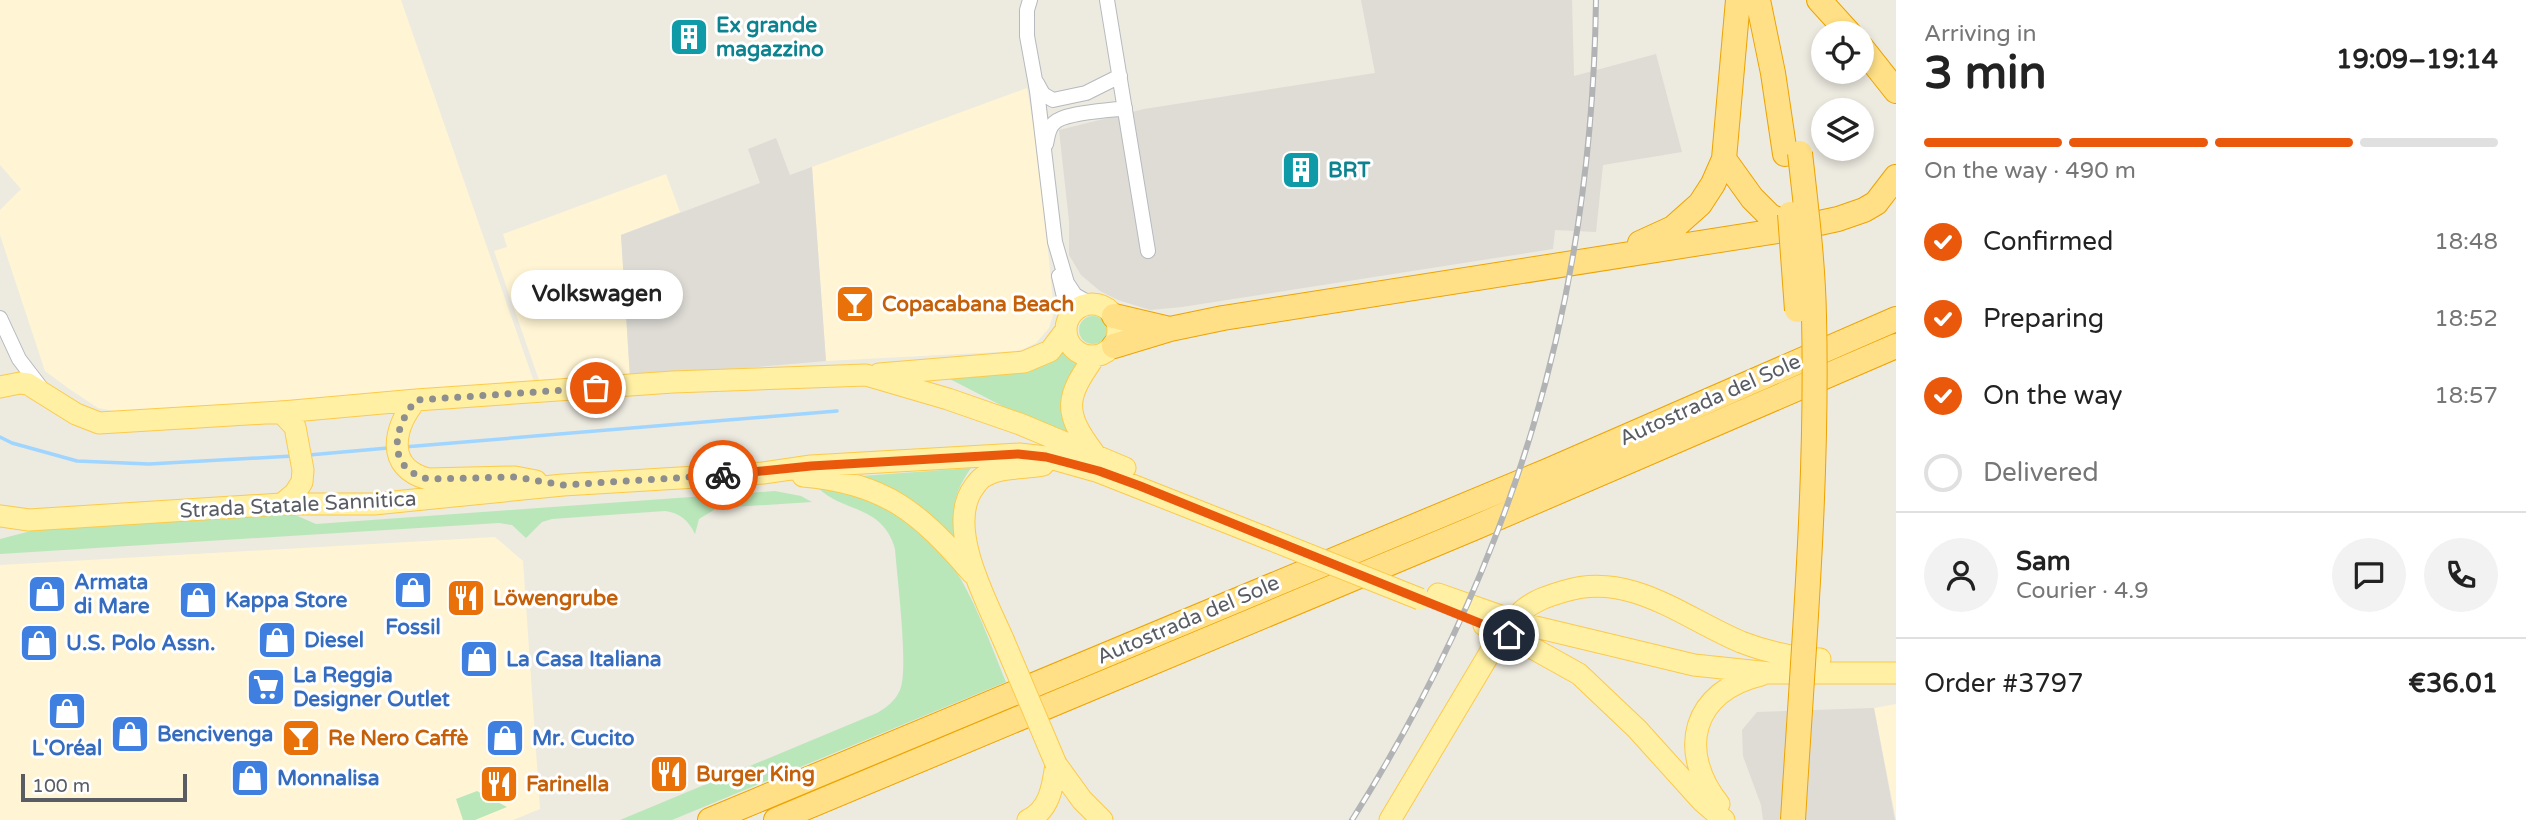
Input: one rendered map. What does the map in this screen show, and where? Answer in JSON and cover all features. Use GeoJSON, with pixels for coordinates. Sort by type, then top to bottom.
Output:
{"type":"FeatureCollection","features":[{"type":"Feature","properties":{"kind":"highway"},"geometry":{"type":"LineString","coordinates":[[1597,258],[1673,228],[1700,204],[1713,184],[1724,159],[1738,0]]}},
{"type":"Feature","properties":{"kind":"highway"},"geometry":{"type":"LineString","coordinates":[[1758,0],[1793,153],[1811,260],[1815,372],[1813,460],[1793,820]]}},
{"type":"Feature","properties":{"kind":"highway"},"geometry":{"type":"LineString","coordinates":[[1775,0],[1789,67],[1799,382],[1779,820]]}},
{"type":"Feature","properties":{"kind":"highway"},"geometry":{"type":"LineString","coordinates":[[1819,0],[1838,21]]}},
{"type":"Feature","properties":{"kind":"highway"},"geometry":{"type":"LineString","coordinates":[[1874,63],[1896,90]]}},
{"type":"Feature","properties":{"kind":"highway"},"geometry":{"type":"LineString","coordinates":[[1724,159],[1752,198],[1770,216],[1796,228]]}},
{"type":"Feature","properties":{"kind":"highway"},"geometry":{"type":"LineString","coordinates":[[1104,351],[1170,329],[1223,318],[1796,228],[1838,219],[1876,203],[1896,177]]}},
{"type":"Feature","properties":{"kind":"highway"},"geometry":{"type":"LineString","coordinates":[[1114,316],[1170,329]]}},
{"type":"Feature","properties":{"kind":"highway","name":"Autostrada del Sole"},"geometry":{"type":"LineString","coordinates":[[710,820],[1476,501],[1896,319]]}},
{"type":"Feature","properties":{"kind":"highway","name":"Autostrada del Sole"},"geometry":{"type":"LineString","coordinates":[[776,820],[1474,528],[1896,346]]}},
{"type":"Feature","properties":{"kind":"main road"},"geometry":{"type":"LineString","coordinates":[[1095,455],[1078,433],[1071,402],[1074,387],[1104,351],[1118,331],[1114,316],[1108,309],[1091,304],[1078,308],[1067,324],[1067,337],[1075,350],[1088,356],[1104,351]]}},
{"type":"Feature","properties":{"kind":"main road","name":"Strada Statale Sannitica"},"geometry":{"type":"LineString","coordinates":[[0,387],[28,384],[76,414],[99,423],[276,413],[673,382],[866,375],[1024,362],[1049,351],[1067,324]]}},
{"type":"Feature","properties":{"kind":"main road","name":"Strada Statale Sannitica"},"geometry":{"type":"LineString","coordinates":[[866,375],[960,404],[1095,455],[1273,534],[1429,597],[1523,624],[1693,665],[1770,673],[1895,673]]}},
{"type":"Feature","properties":{"kind":"main road"},"geometry":{"type":"LineString","coordinates":[[416,400],[405,413],[398,429],[397,446],[401,463],[415,475],[428,479],[515,477],[563,485]]}},
{"type":"Feature","properties":{"kind":"main road"},"geometry":{"type":"LineString","coordinates":[[276,413],[295,427],[303,470],[302,482],[295,493],[282,504]]}},
{"type":"Feature","properties":{"kind":"main road","name":"Strada Statale Sannitica"},"geometry":{"type":"LineString","coordinates":[[0,516],[29,520],[282,504],[374,504],[563,485],[1018,454],[1046,457],[1099,471],[1273,534]]}},
{"type":"Feature","properties":{"kind":"main road","name":"Strada Statale Sannitica"},"geometry":{"type":"LineString","coordinates":[[1058,462],[995,471],[982,477],[968,496],[964,516],[965,529],[976,578],[1056,764],[1082,800],[1102,820]]}},
{"type":"Feature","properties":{"kind":"main road","name":"Strada Statale Sannitica"},"geometry":{"type":"LineString","coordinates":[[763,472],[848,483],[885,496],[921,518],[976,578]]}},
{"type":"Feature","properties":{"kind":"main road"},"geometry":{"type":"LineString","coordinates":[[1521,611],[1536,599],[1581,586],[1619,586],[1645,594],[1742,642],[1790,658],[1848,661],[1895,673]]}},
{"type":"Feature","properties":{"kind":"main road"},"geometry":{"type":"LineString","coordinates":[[1429,597],[1509,635],[1579,674],[1637,729],[1702,801],[1724,820]]}},
{"type":"Feature","properties":{"kind":"main road"},"geometry":{"type":"LineString","coordinates":[[1390,820],[1494,646]]}},
{"type":"Feature","properties":{"kind":"main road"},"geometry":{"type":"LineString","coordinates":[[1731,820],[1708,790],[1696,763],[1694,748],[1700,717],[1717,694],[1750,677],[1770,673]]}},
{"type":"Feature","properties":{"kind":"main road"},"geometry":{"type":"LineString","coordinates":[[1028,820],[1044,806],[1051,790],[1056,764]]}},
{"type":"Feature","properties":{"kind":"street"},"geometry":{"type":"LineString","coordinates":[[1030,0],[1027,10],[1027,36],[1058,253],[1059,283],[1067,324]]}},
{"type":"Feature","properties":{"kind":"street"},"geometry":{"type":"LineString","coordinates":[[1107,0],[1148,251]]}},
{"type":"Feature","properties":{"kind":"street"},"geometry":{"type":"LineString","coordinates":[[1034,78],[1043,94],[1053,100],[1086,93],[1119,76]]}},
{"type":"Feature","properties":{"kind":"street"},"geometry":{"type":"LineString","coordinates":[[1045,155],[1049,129],[1055,121],[1088,112],[1100,113],[1125,107]]}},
{"type":"Feature","properties":{"kind":"street"},"geometry":{"type":"LineString","coordinates":[[1058,253],[1066,283],[1075,295],[1091,304]]}},
{"type":"Feature","properties":{"kind":"street"},"geometry":{"type":"LineString","coordinates":[[0,318],[19,359],[45,393]]}},
{"type":"Feature","properties":{"kind":"shaded area"},"geometry":{"type":"Polygon","coordinates":[[[0,0],[401,0],[534,382],[144,411],[98,408],[68,388],[45,371],[0,235],[0,210],[21,189],[0,165],[0,0]]]}},
{"type":"Feature","properties":{"kind":"shaded area"},"geometry":{"type":"Polygon","coordinates":[[[1361,0],[1572,0],[1574,76],[1656,54],[1682,152],[1603,165],[1596,232],[1555,230],[1553,249],[1150,310],[1100,291],[1081,275],[1069,255],[1069,221],[1059,130],[1144,109],[1375,73],[1361,0]]]}},
{"type":"Feature","properties":{"kind":"shaded area"},"geometry":{"type":"Polygon","coordinates":[[[1027,88],[1039,158],[1054,312],[1049,328],[1036,343],[1019,351],[826,361],[812,167],[1027,88]]]}},
{"type":"Feature","properties":{"kind":"shaded area"},"geometry":{"type":"Polygon","coordinates":[[[776,138],[790,175],[812,167],[826,361],[630,378],[621,235],[760,183],[748,149],[776,138]]]}},
{"type":"Feature","properties":{"kind":"shaded area"},"geometry":{"type":"Polygon","coordinates":[[[666,174],[680,212],[621,235],[630,378],[539,380],[494,251],[507,247],[503,234],[666,174]]]}},
{"type":"Feature","properties":{"kind":"shaded area","name":"La Reggia Designer Outlet"},"geometry":{"type":"Polygon","coordinates":[[[495,537],[523,561],[540,809],[513,820],[0,820],[0,565],[495,537]]]}},
{"type":"Feature","properties":{"kind":"shaded area"},"geometry":{"type":"Polygon","coordinates":[[[1896,704],[1896,820],[1874,708],[1896,704]]]}},
{"type":"Feature","properties":{"kind":"shaded area"},"geometry":{"type":"Polygon","coordinates":[[[1874,708],[1895,820],[1763,820],[1761,805],[1743,756],[1742,730],[1757,712],[1874,708]]]}},
{"type":"Feature","properties":{"kind":"green space"},"geometry":{"type":"Polygon","coordinates":[[[1093,316],[1103,320],[1107,330],[1103,340],[1093,344],[1083,340],[1079,330],[1083,320],[1093,316]]]}},
{"type":"Feature","properties":{"kind":"green space"},"geometry":{"type":"Polygon","coordinates":[[[1064,349],[1072,358],[1082,362],[1074,438],[1016,413],[944,376],[1034,369],[1053,360],[1064,349]]]}},
{"type":"Feature","properties":{"kind":"green space"},"geometry":{"type":"Polygon","coordinates":[[[971,468],[956,497],[954,515],[960,547],[936,519],[917,505],[861,476],[971,468]]]}},
{"type":"Feature","properties":{"kind":"green space"},"geometry":{"type":"Polygon","coordinates":[[[818,488],[848,493],[887,509],[941,550],[971,598],[1006,682],[672,820],[620,820],[877,713],[898,694],[902,679],[903,644],[895,549],[882,524],[818,488]]]}},
{"type":"Feature","properties":{"kind":"green space"},"geometry":{"type":"Polygon","coordinates":[[[775,491],[801,496],[812,502],[717,508],[699,519],[695,534],[683,518],[665,511],[552,519],[542,522],[526,538],[512,525],[499,523],[0,554],[0,539],[50,526],[286,511],[316,524],[775,491]]]}},
{"type":"Feature","properties":{"kind":"green space"},"geometry":{"type":"Polygon","coordinates":[[[477,791],[507,807],[475,820],[463,820],[456,799],[477,791]]]}},
{"type":"Feature","properties":{"kind":"waterway"},"geometry":{"type":"LineString","coordinates":[[404,447],[837,411]]}},
{"type":"Feature","properties":{"kind":"waterway"},"geometry":{"type":"LineString","coordinates":[[0,437],[12,443],[77,461],[149,464],[293,456]]}},
{"type":"Feature","properties":{"kind":"waterway"},"geometry":{"type":"LineString","coordinates":[[309,455],[388,448]]}},
{"type":"Feature","properties":{"kind":"railway"},"geometry":{"type":"LineString","coordinates":[[1352,820],[1409,724],[1457,626],[1499,528],[1533,427],[1559,325],[1579,220],[1591,111],[1596,0]]}},
{"type":"Feature","properties":{"kind":"way so far"},"geometry":{"type":"LineString","coordinates":[[596,388],[416,400],[405,413],[398,429],[397,446],[401,463],[415,475],[428,479],[515,477],[563,485],[723,475]]}},
{"type":"Feature","properties":{"kind":"place","name":"Ex grande magazzino"},"geometry":{"type":"Point","coordinates":[689,37]}},
{"type":"Feature","properties":{"kind":"place","name":"BRT"},"geometry":{"type":"Point","coordinates":[1301,170]}},
{"type":"Feature","properties":{"kind":"place","name":"Copacabana Beach"},"geometry":{"type":"Point","coordinates":[855,304]}},
{"type":"Feature","properties":{"kind":"place","name":"Volkswagen"},"geometry":{"type":"Point","coordinates":[596,388]}},
{"type":"Feature","properties":{"kind":"place","name":"Fossil"},"geometry":{"type":"Point","coordinates":[413,590]}},
{"type":"Feature","properties":{"kind":"place","name":"Armata di Mare"},"geometry":{"type":"Point","coordinates":[47,594]}},
{"type":"Feature","properties":{"kind":"place","name":"Löwengrube"},"geometry":{"type":"Point","coordinates":[466,598]}},
{"type":"Feature","properties":{"kind":"place","name":"Kappa Store"},"geometry":{"type":"Point","coordinates":[198,600]}},
{"type":"Feature","properties":{"kind":"place","name":"Diesel"},"geometry":{"type":"Point","coordinates":[277,640]}},
{"type":"Feature","properties":{"kind":"place","name":"U.S. Polo Assn."},"geometry":{"type":"Point","coordinates":[39,643]}},
{"type":"Feature","properties":{"kind":"place","name":"La Casa Italiana"},"geometry":{"type":"Point","coordinates":[479,659]}},
{"type":"Feature","properties":{"kind":"place","name":"La Reggia Designer Outlet"},"geometry":{"type":"Point","coordinates":[266,687]}},
{"type":"Feature","properties":{"kind":"place","name":"L'Oréal"},"geometry":{"type":"Point","coordinates":[67,711]}},
{"type":"Feature","properties":{"kind":"place","name":"Bencivenga"},"geometry":{"type":"Point","coordinates":[130,734]}},
{"type":"Feature","properties":{"kind":"place","name":"Re Nero Caffè"},"geometry":{"type":"Point","coordinates":[301,738]}},
{"type":"Feature","properties":{"kind":"place","name":"Mr. Cucito"},"geometry":{"type":"Point","coordinates":[505,738]}},
{"type":"Feature","properties":{"kind":"place","name":"Burger King"},"geometry":{"type":"Point","coordinates":[669,774]}},
{"type":"Feature","properties":{"kind":"place","name":"Monnalisa"},"geometry":{"type":"Point","coordinates":[250,778]}},
{"type":"Feature","properties":{"kind":"place","name":"Farinella"},"geometry":{"type":"Point","coordinates":[499,784]}},
{"type":"Feature","properties":{"kind":"route"},"geometry":{"type":"LineString","coordinates":[[723,475],[811,466],[1018,454],[1046,457],[1099,471],[1140,486],[1509,635]]}}]}
